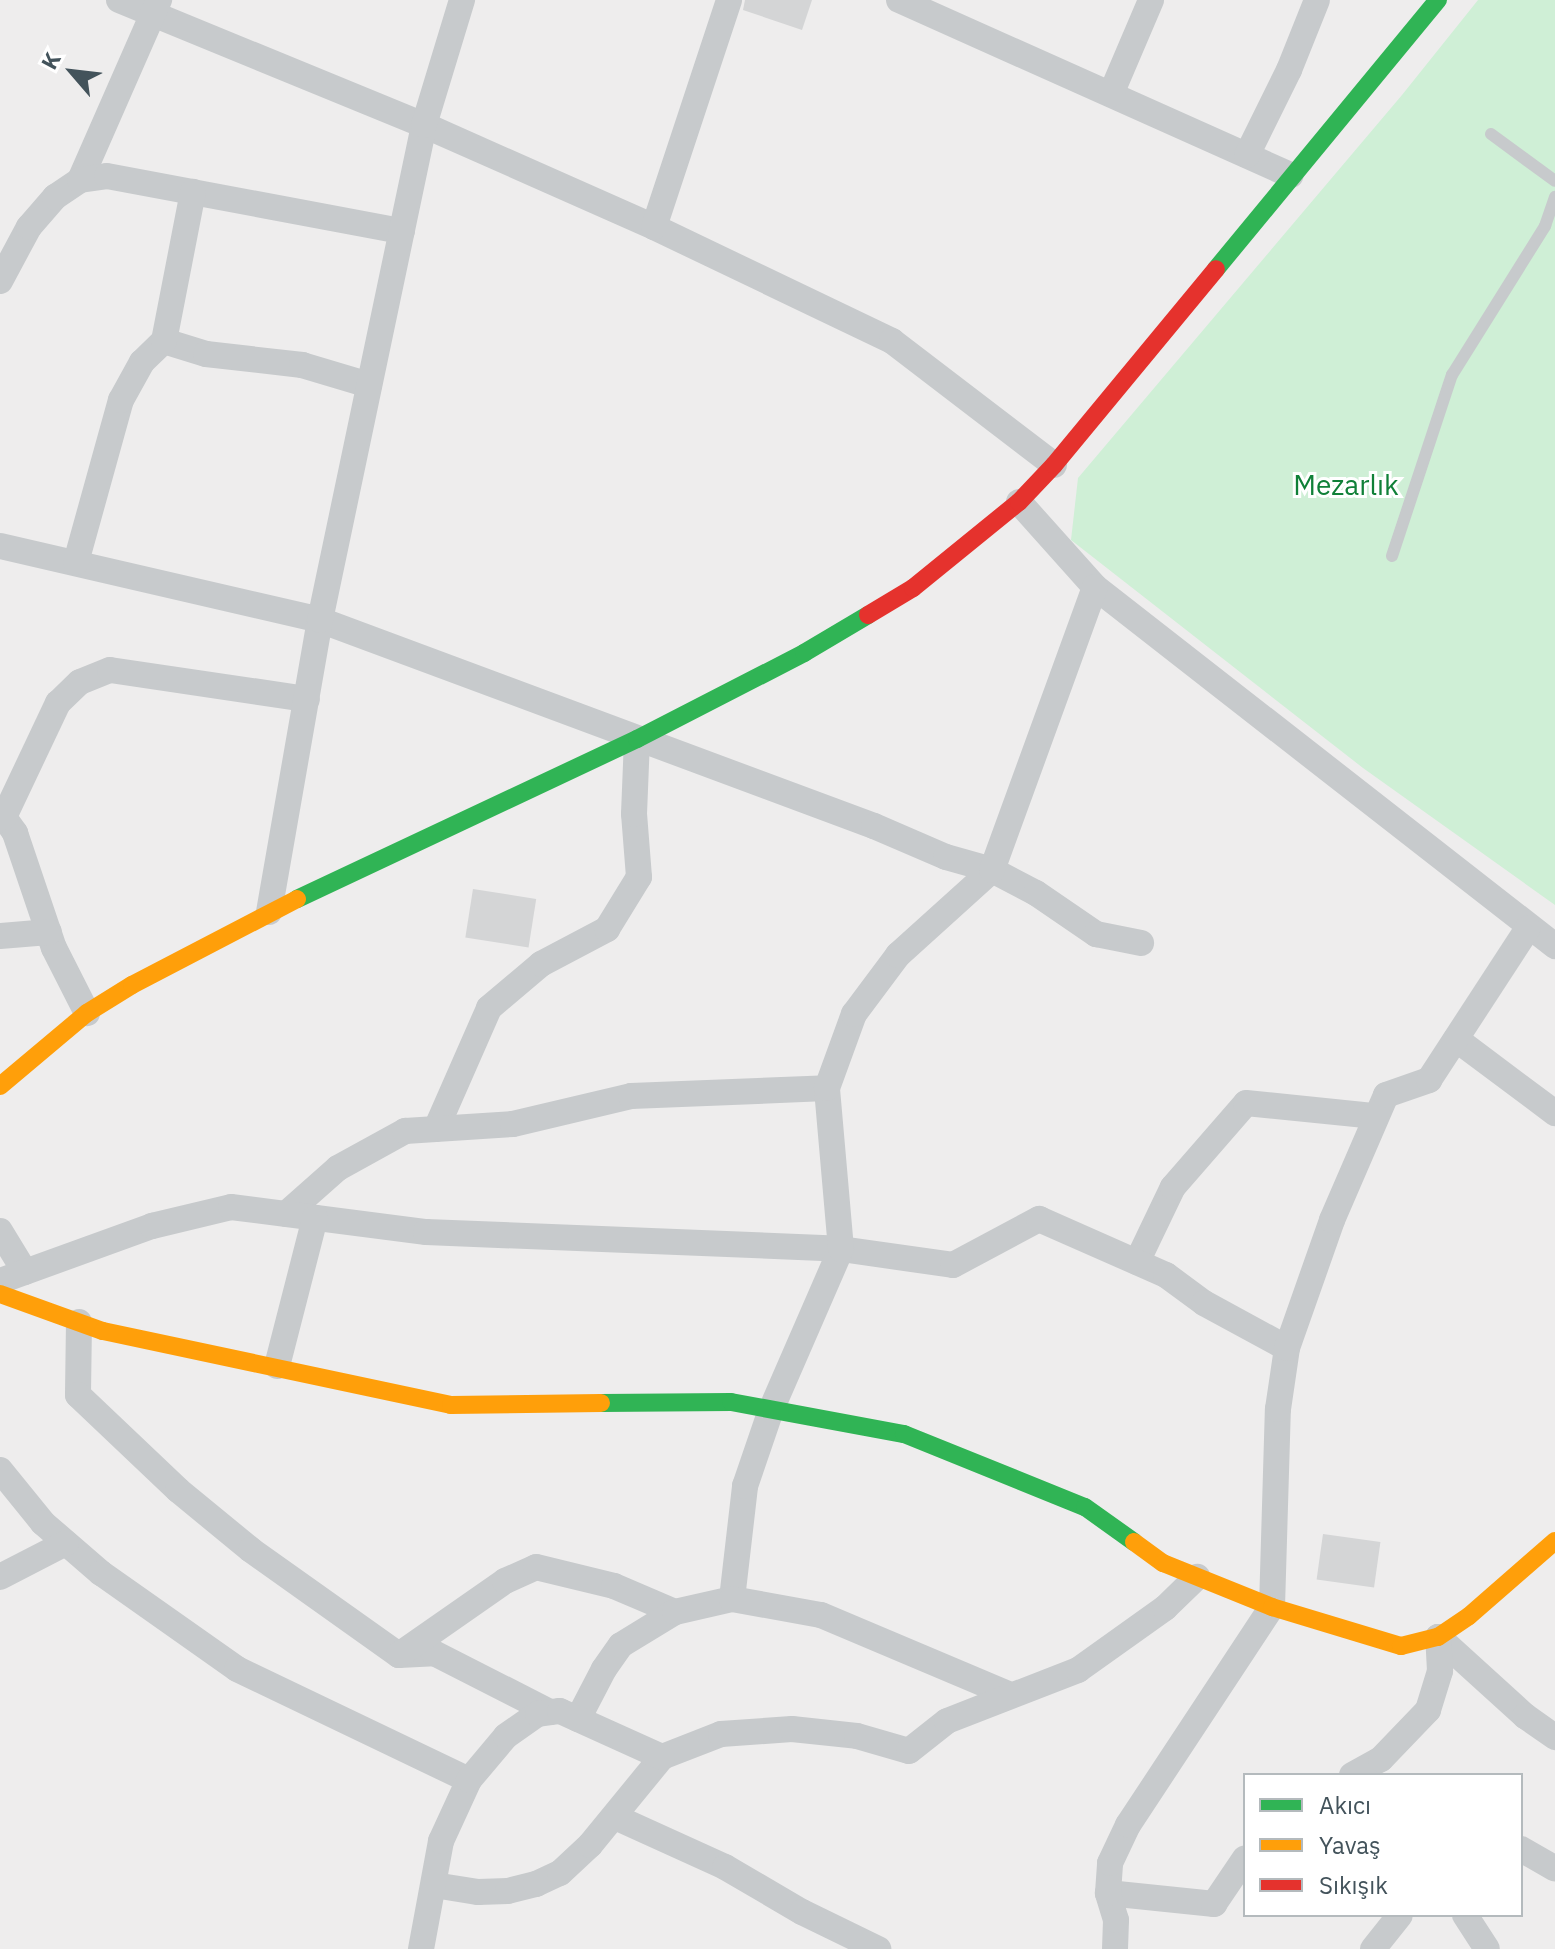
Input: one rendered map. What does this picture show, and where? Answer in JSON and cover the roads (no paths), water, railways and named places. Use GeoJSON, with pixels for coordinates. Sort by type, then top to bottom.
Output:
{"type":"FeatureCollection","features":[{"type":"Feature","properties":{"kind":"main road"},"geometry":{"type":"LineString","coordinates":[[1291,175],[1414,0]]}},
{"type":"Feature","properties":{"kind":"main road"},"geometry":{"type":"LineString","coordinates":[[0,1086],[87,1013],[132,985],[269,912],[637,739],[858,622],[913,588],[1019,502],[1054,465],[1438,0]]}},
{"type":"Feature","properties":{"kind":"main road"},"geometry":{"type":"LineString","coordinates":[[0,1294],[103,1331],[451,1405],[731,1402],[904,1434],[1085,1507],[1163,1563],[1272,1607],[1401,1646],[1438,1637],[1469,1616],[1555,1541]]}},
{"type":"Feature","properties":{"kind":"street"},"geometry":{"type":"LineString","coordinates":[[119,0],[155,6],[654,227],[892,341],[1054,465]]}},
{"type":"Feature","properties":{"kind":"street"},"geometry":{"type":"LineString","coordinates":[[269,912],[320,620],[424,125],[462,0]]}},
{"type":"Feature","properties":{"kind":"street"},"geometry":{"type":"LineString","coordinates":[[654,227],[729,0]]}},
{"type":"Feature","properties":{"kind":"street"},"geometry":{"type":"LineString","coordinates":[[899,0],[1291,175]]}},
{"type":"Feature","properties":{"kind":"street"},"geometry":{"type":"LineString","coordinates":[[1111,94],[1151,0]]}},
{"type":"Feature","properties":{"kind":"street"},"geometry":{"type":"LineString","coordinates":[[1247,155],[1289,70],[1317,0]]}},
{"type":"Feature","properties":{"kind":"street"},"geometry":{"type":"LineString","coordinates":[[80,180],[155,6]]}},
{"type":"Feature","properties":{"kind":"street"},"geometry":{"type":"LineString","coordinates":[[0,281],[29,227],[55,197],[80,180],[107,176],[402,231]]}},
{"type":"Feature","properties":{"kind":"street"},"geometry":{"type":"LineString","coordinates":[[76,562],[121,400],[142,362],[164,341],[193,192]]}},
{"type":"Feature","properties":{"kind":"street"},"geometry":{"type":"LineString","coordinates":[[164,341],[206,354],[302,365],[369,385]]}},
{"type":"Feature","properties":{"kind":"street"},"geometry":{"type":"LineString","coordinates":[[1019,502],[1095,587],[1528,928],[1555,946]]}},
{"type":"Feature","properties":{"kind":"street"},"geometry":{"type":"LineString","coordinates":[[0,546],[320,620],[874,826],[946,857],[992,870],[1036,893],[1096,934],[1141,943]]}},
{"type":"Feature","properties":{"kind":"street"},"geometry":{"type":"LineString","coordinates":[[732,1599],[745,1486],[771,1410],[841,1249],[827,1088],[854,1014],[898,955],[992,870],[1095,587]]}},
{"type":"Feature","properties":{"kind":"street"},"geometry":{"type":"LineString","coordinates":[[87,1013],[49,932],[15,833],[2,814],[58,703],[80,682],[110,670],[307,699]]}},
{"type":"Feature","properties":{"kind":"street"},"geometry":{"type":"LineString","coordinates":[[436,1129],[489,1008],[541,964],[607,929],[639,877],[634,814],[637,739]]}},
{"type":"Feature","properties":{"kind":"street"},"geometry":{"type":"LineString","coordinates":[[1115,1949],[1116,1920],[1108,1893],[1110,1863],[1128,1825],[1272,1607],[1278,1409],[1287,1348],[1332,1220],[1386,1095],[1429,1080],[1528,928]]}},
{"type":"Feature","properties":{"kind":"street"},"geometry":{"type":"LineString","coordinates":[[0,936],[49,932]]}},
{"type":"Feature","properties":{"kind":"street"},"geometry":{"type":"LineString","coordinates":[[1456,1039],[1555,1113]]}},
{"type":"Feature","properties":{"kind":"street"},"geometry":{"type":"LineString","coordinates":[[286,1214],[338,1168],[405,1131],[513,1124],[631,1096],[827,1088]]}},
{"type":"Feature","properties":{"kind":"street"},"geometry":{"type":"LineString","coordinates":[[1137,1262],[1173,1187],[1246,1103],[1375,1116]]}},
{"type":"Feature","properties":{"kind":"street"},"geometry":{"type":"LineString","coordinates":[[0,1281],[152,1226],[231,1207],[426,1232],[841,1249],[953,1265],[1039,1219],[1166,1275],[1204,1303],[1287,1348]]}},
{"type":"Feature","properties":{"kind":"street"},"geometry":{"type":"LineString","coordinates":[[277,1366],[315,1218]]}},
{"type":"Feature","properties":{"kind":"street"},"geometry":{"type":"LineString","coordinates":[[0,1231],[25,1272]]}},
{"type":"Feature","properties":{"kind":"street"},"geometry":{"type":"LineString","coordinates":[[79,1322],[78,1395],[178,1490],[251,1550],[399,1655],[434,1653],[550,1712]]}},
{"type":"Feature","properties":{"kind":"street"},"geometry":{"type":"LineString","coordinates":[[0,1470],[43,1523],[101,1573],[237,1669],[469,1780]]}},
{"type":"Feature","properties":{"kind":"street"},"geometry":{"type":"LineString","coordinates":[[0,1577],[66,1543]]}},
{"type":"Feature","properties":{"kind":"street"},"geometry":{"type":"LineString","coordinates":[[399,1655],[505,1581],[536,1567],[614,1586],[675,1612]]}},
{"type":"Feature","properties":{"kind":"street"},"geometry":{"type":"LineString","coordinates":[[434,1885],[478,1892],[508,1891],[536,1884],[560,1873],[615,1817],[662,1757],[721,1734],[792,1729],[857,1736],[909,1751],[947,1721],[1078,1670],[1165,1608],[1197,1577]]}},
{"type":"Feature","properties":{"kind":"street"},"geometry":{"type":"LineString","coordinates":[[578,1719],[604,1669],[621,1645],[675,1612],[732,1599],[821,1615],[1010,1695]]}},
{"type":"Feature","properties":{"kind":"street"},"geometry":{"type":"LineString","coordinates":[[1438,1637],[1525,1716],[1555,1737]]}},
{"type":"Feature","properties":{"kind":"street"},"geometry":{"type":"LineString","coordinates":[[1362,1773],[1390,1767],[1428,1710],[1440,1671],[1438,1637]]}},
{"type":"Feature","properties":{"kind":"street"},"geometry":{"type":"LineString","coordinates":[[421,1949],[441,1841],[469,1780],[506,1736],[538,1714],[560,1711],[662,1757]]}},
{"type":"Feature","properties":{"kind":"street"},"geometry":{"type":"LineString","coordinates":[[615,1817],[725,1867],[802,1912],[878,1949]]}},
{"type":"Feature","properties":{"kind":"street"},"geometry":{"type":"LineString","coordinates":[[1523,1850],[1555,1869]]}},
{"type":"Feature","properties":{"kind":"street"},"geometry":{"type":"LineString","coordinates":[[1108,1893],[1214,1904],[1243,1861]]}},
{"type":"Feature","properties":{"kind":"street"},"geometry":{"type":"LineString","coordinates":[[1373,1949],[1398,1917]]}},
{"type":"Feature","properties":{"kind":"street"},"geometry":{"type":"LineString","coordinates":[[1466,1917],[1487,1949]]}},
{"type":"Feature","properties":{"kind":"lane"},"geometry":{"type":"LineString","coordinates":[[1491,134],[1555,181]]}},
{"type":"Feature","properties":{"kind":"lane"},"geometry":{"type":"LineString","coordinates":[[1392,556],[1452,375],[1545,226],[1555,197]]}},
{"type":"Feature","properties":{"kind":"park label","name":"Mezarlık"},"geometry":{"type":"Point","coordinates":[1346,485]}}]}
